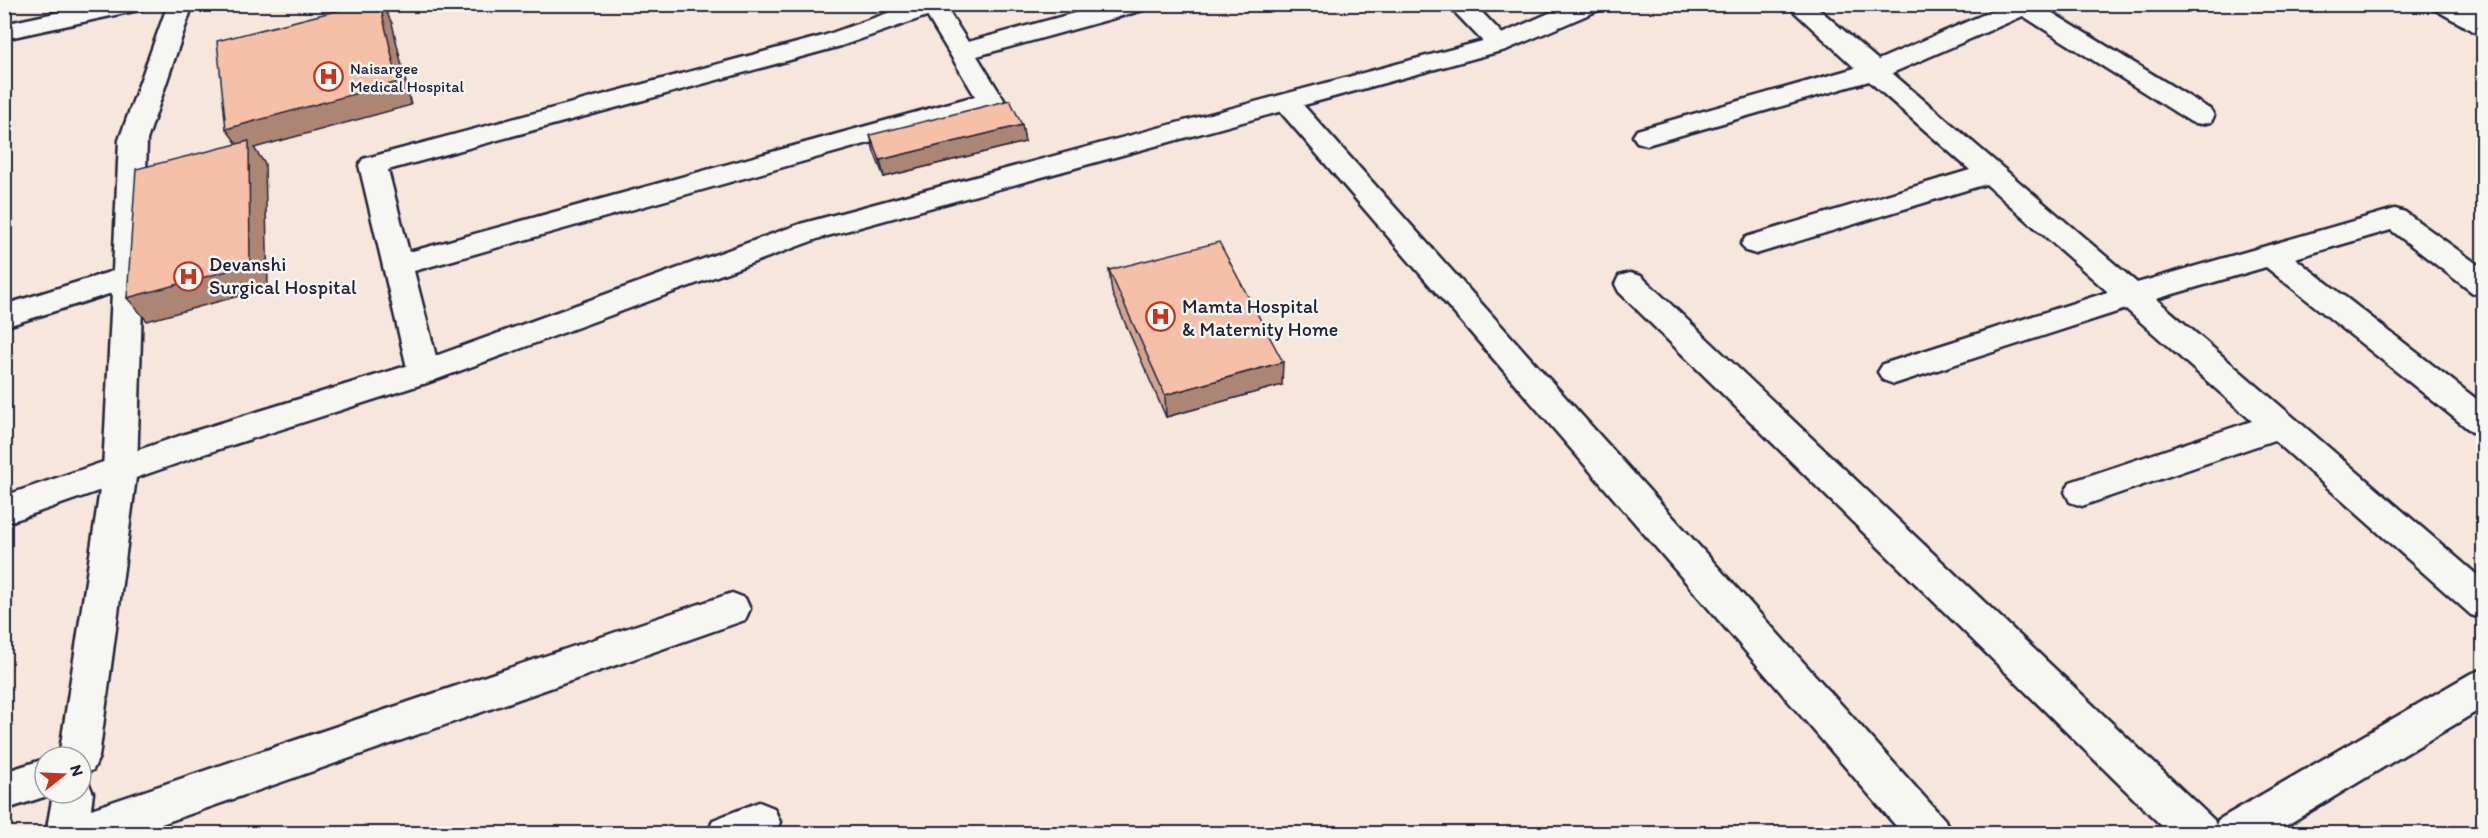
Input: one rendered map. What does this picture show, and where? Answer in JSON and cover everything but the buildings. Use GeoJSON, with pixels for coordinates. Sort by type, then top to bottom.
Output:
{"type":"FeatureCollection","features":[{"type":"Feature","properties":{"kind":"street"},"geometry":{"type":"LineString","coordinates":[[4,32],[102,8],[134,4]]}},
{"type":"Feature","properties":{"kind":"street"},"geometry":{"type":"LineString","coordinates":[[81,745],[120,470],[133,140],[181,4]]}},
{"type":"Feature","properties":{"kind":"street"},"geometry":{"type":"LineString","coordinates":[[962,52],[1138,4]]}},
{"type":"Feature","properties":{"kind":"street"},"geometry":{"type":"LineString","coordinates":[[1459,4],[1499,44]]}},
{"type":"Feature","properties":{"kind":"street"},"geometry":{"type":"LineString","coordinates":[[4,510],[197,443],[424,372],[810,231],[1499,44],[1592,4]]}},
{"type":"Feature","properties":{"kind":"street"},"geometry":{"type":"LineString","coordinates":[[1798,4],[2484,604]]}},
{"type":"Feature","properties":{"kind":"street"},"geometry":{"type":"LineString","coordinates":[[398,265],[991,100],[934,5],[832,41],[373,165],[424,372]]}},
{"type":"Feature","properties":{"kind":"street"},"geometry":{"type":"LineString","coordinates":[[1647,136],[1874,71],[2025,5],[2201,116]]}},
{"type":"Feature","properties":{"kind":"street"},"geometry":{"type":"LineString","coordinates":[[2451,9],[2484,7]]}},
{"type":"Feature","properties":{"kind":"street"},"geometry":{"type":"LineString","coordinates":[[2451,9],[2484,27]]}},
{"type":"Feature","properties":{"kind":"street"},"geometry":{"type":"LineString","coordinates":[[1287,103],[1930,834]]}},
{"type":"Feature","properties":{"kind":"street"},"geometry":{"type":"LineString","coordinates":[[1756,244],[1991,173]]}},
{"type":"Feature","properties":{"kind":"street"},"geometry":{"type":"LineString","coordinates":[[1894,372],[2131,296],[2395,219],[2484,285]]}},
{"type":"Feature","properties":{"kind":"street"},"geometry":{"type":"LineString","coordinates":[[2271,256],[2484,423]]}},
{"type":"Feature","properties":{"kind":"street"},"geometry":{"type":"LineString","coordinates":[[4,316],[128,277]]}},
{"type":"Feature","properties":{"kind":"street"},"geometry":{"type":"LineString","coordinates":[[1630,284],[2199,834]]}},
{"type":"Feature","properties":{"kind":"street"},"geometry":{"type":"LineString","coordinates":[[2082,492],[2278,424]]}},
{"type":"Feature","properties":{"kind":"street"},"geometry":{"type":"LineString","coordinates":[[75,834],[732,609]]}},
{"type":"Feature","properties":{"kind":"street"},"geometry":{"type":"LineString","coordinates":[[2233,834],[2484,686]]}},
{"type":"Feature","properties":{"kind":"street"},"geometry":{"type":"LineString","coordinates":[[4,791],[33,782]]}},
{"type":"Feature","properties":{"kind":"street"},"geometry":{"type":"LineString","coordinates":[[67,834],[71,805]]}},
{"type":"Feature","properties":{"kind":"place","name":"Naisargee Medical Hospital"},"geometry":{"type":"Point","coordinates":[329,77]}},
{"type":"Feature","properties":{"kind":"place","name":"Devanshi Surgical Hospital"},"geometry":{"type":"Point","coordinates":[188,276]}},
{"type":"Feature","properties":{"kind":"place","name":"Mamta Hospital & Maternity Home"},"geometry":{"type":"Point","coordinates":[1161,317]}}]}
